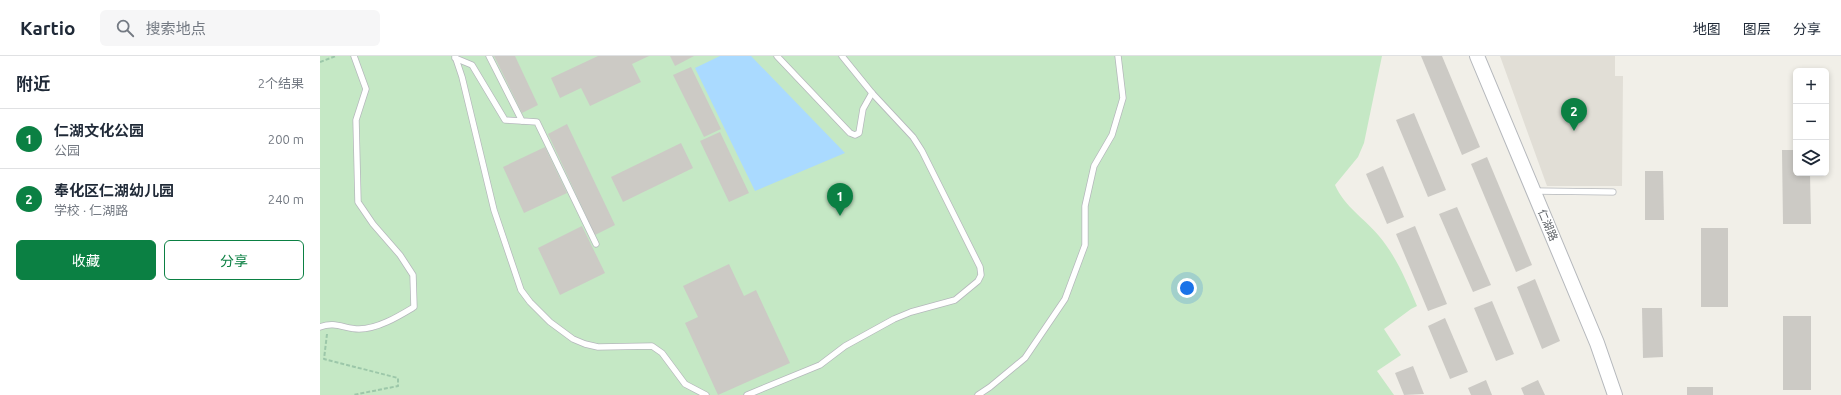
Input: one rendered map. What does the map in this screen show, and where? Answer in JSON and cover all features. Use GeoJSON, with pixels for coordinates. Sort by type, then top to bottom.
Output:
{"type":"FeatureCollection","features":[{"type":"Feature","properties":{"kind":"street","name":"仁湖路"},"geometry":{"type":"LineString","coordinates":[[1477,56],[1597,343],[1616,395]]}},
{"type":"Feature","properties":{"kind":"lane"},"geometry":{"type":"LineString","coordinates":[[320,327],[328,324],[360,329],[388,322],[414,307],[413,276],[400,255],[372,224],[358,202],[356,120],[366,89],[354,56]]}},
{"type":"Feature","properties":{"kind":"lane"},"geometry":{"type":"LineString","coordinates":[[489,56],[522,122]]}},
{"type":"Feature","properties":{"kind":"lane"},"geometry":{"type":"LineString","coordinates":[[777,56],[850,133],[855,135],[859,133],[863,109],[872,93]]}},
{"type":"Feature","properties":{"kind":"lane"},"geometry":{"type":"LineString","coordinates":[[747,395],[820,365],[845,346],[894,319],[911,312],[955,300],[978,281],[981,275],[980,267],[922,151],[913,137],[872,93],[842,56]]}},
{"type":"Feature","properties":{"kind":"lane"},"geometry":{"type":"LineString","coordinates":[[978,395],[990,388],[1025,358],[1065,299],[1085,245],[1085,206],[1094,166],[1112,135],[1123,98],[1118,56]]}},
{"type":"Feature","properties":{"kind":"lane"},"geometry":{"type":"LineString","coordinates":[[455,57],[472,65],[505,120],[537,122],[596,244]]}},
{"type":"Feature","properties":{"kind":"lane"},"geometry":{"type":"LineString","coordinates":[[455,57],[462,77],[494,210],[521,290],[530,302],[550,322],[573,339],[598,347],[652,346],[662,353],[685,384],[706,395]]}},
{"type":"Feature","properties":{"kind":"lane"},"geometry":{"type":"LineString","coordinates":[[1534,191],[1613,192]]}},
{"type":"Feature","properties":{"kind":"path"},"geometry":{"type":"LineString","coordinates":[[320,62],[336,56]]}},
{"type":"Feature","properties":{"kind":"path"},"geometry":{"type":"LineString","coordinates":[[328,324],[324,358],[398,378],[398,386],[353,395]]}},
{"type":"Feature","properties":{"kind":"shaded area"},"geometry":{"type":"Polygon","coordinates":[[[1500,56],[1615,56],[1615,76],[1623,76],[1622,186],[1547,186],[1500,56]]]}},
{"type":"Feature","properties":{"kind":"green space"},"geometry":{"type":"Polygon","coordinates":[[[320,56],[1382,56],[1364,143],[1358,157],[1335,185],[1344,199],[1391,252],[1417,306],[1384,329],[1401,355],[1377,371],[1394,395],[320,395],[320,56]]]}},
{"type":"Feature","properties":{"kind":"water"},"geometry":{"type":"Polygon","coordinates":[[[720,56],[751,56],[845,153],[755,191],[695,68],[720,56]]]}},
{"type":"Feature","properties":{"kind":"building"},"geometry":{"type":"Polygon","coordinates":[[[494,56],[515,56],[538,105],[522,113],[494,56]]]}},
{"type":"Feature","properties":{"kind":"building"},"geometry":{"type":"Polygon","coordinates":[[[598,56],[649,56],[632,64],[641,82],[590,106],[581,88],[560,98],[551,78],[598,56]]]}},
{"type":"Feature","properties":{"kind":"building"},"geometry":{"type":"Polygon","coordinates":[[[670,56],[694,56],[675,66],[670,56]]]}},
{"type":"Feature","properties":{"kind":"building"},"geometry":{"type":"Polygon","coordinates":[[[1421,56],[1442,56],[1480,147],[1462,155],[1421,56]]]}},
{"type":"Feature","properties":{"kind":"building"},"geometry":{"type":"Polygon","coordinates":[[[691,67],[721,129],[704,137],[673,75],[691,67]]]}},
{"type":"Feature","properties":{"kind":"building"},"geometry":{"type":"Polygon","coordinates":[[[1414,113],[1446,190],[1428,197],[1396,120],[1414,113]]]}},
{"type":"Feature","properties":{"kind":"building"},"geometry":{"type":"Polygon","coordinates":[[[567,124],[615,225],[595,235],[548,134],[567,124]]]}},
{"type":"Feature","properties":{"kind":"building"},"geometry":{"type":"Polygon","coordinates":[[[720,132],[749,193],[729,202],[700,141],[720,132]]]}},
{"type":"Feature","properties":{"kind":"building"},"geometry":{"type":"Polygon","coordinates":[[[681,143],[693,168],[623,202],[611,177],[681,143]]]}},
{"type":"Feature","properties":{"kind":"building"},"geometry":{"type":"Polygon","coordinates":[[[545,147],[567,193],[524,213],[503,167],[545,147]]]}},
{"type":"Feature","properties":{"kind":"building"},"geometry":{"type":"Polygon","coordinates":[[[1782,150],[1793,150],[1793,176],[1810,176],[1811,224],[1783,224],[1782,150]]]}},
{"type":"Feature","properties":{"kind":"building"},"geometry":{"type":"Polygon","coordinates":[[[1487,157],[1532,265],[1516,272],[1471,164],[1487,157]]]}},
{"type":"Feature","properties":{"kind":"building"},"geometry":{"type":"Polygon","coordinates":[[[1383,166],[1404,217],[1387,224],[1366,174],[1383,166]]]}},
{"type":"Feature","properties":{"kind":"building"},"geometry":{"type":"Polygon","coordinates":[[[1645,171],[1663,171],[1664,220],[1645,220],[1645,171]]]}},
{"type":"Feature","properties":{"kind":"building"},"geometry":{"type":"Polygon","coordinates":[[[1457,207],[1491,285],[1473,292],[1439,214],[1457,207]]]}},
{"type":"Feature","properties":{"kind":"building"},"geometry":{"type":"Polygon","coordinates":[[[582,226],[605,273],[560,295],[538,248],[582,226]]]}},
{"type":"Feature","properties":{"kind":"building"},"geometry":{"type":"Polygon","coordinates":[[[1415,226],[1447,304],[1428,311],[1396,234],[1415,226]]]}},
{"type":"Feature","properties":{"kind":"building"},"geometry":{"type":"Polygon","coordinates":[[[1701,228],[1728,228],[1728,307],[1701,307],[1701,228]]]}},
{"type":"Feature","properties":{"kind":"building"},"geometry":{"type":"Polygon","coordinates":[[[729,264],[744,296],[756,290],[790,363],[718,395],[685,323],[698,317],[683,286],[729,264]]]}},
{"type":"Feature","properties":{"kind":"building"},"geometry":{"type":"Polygon","coordinates":[[[1535,279],[1560,341],[1542,349],[1517,287],[1535,279]]]}},
{"type":"Feature","properties":{"kind":"building"},"geometry":{"type":"Polygon","coordinates":[[[1492,301],[1514,354],[1496,361],[1474,308],[1492,301]]]}},
{"type":"Feature","properties":{"kind":"building"},"geometry":{"type":"Polygon","coordinates":[[[1642,308],[1662,308],[1663,357],[1643,358],[1642,308]]]}},
{"type":"Feature","properties":{"kind":"building"},"geometry":{"type":"Polygon","coordinates":[[[1783,316],[1811,316],[1811,390],[1783,390],[1783,316]]]}},
{"type":"Feature","properties":{"kind":"building"},"geometry":{"type":"Polygon","coordinates":[[[1445,318],[1468,372],[1450,379],[1428,326],[1445,318]]]}},
{"type":"Feature","properties":{"kind":"building"},"geometry":{"type":"Polygon","coordinates":[[[1413,366],[1424,394],[1404,395],[1395,373],[1413,366]]]}},
{"type":"Feature","properties":{"kind":"building"},"geometry":{"type":"Polygon","coordinates":[[[1486,380],[1492,395],[1471,395],[1468,388],[1486,380]]]}},
{"type":"Feature","properties":{"kind":"building"},"geometry":{"type":"Polygon","coordinates":[[[1538,380],[1545,395],[1524,395],[1521,388],[1538,380]]]}},
{"type":"Feature","properties":{"kind":"building"},"geometry":{"type":"Polygon","coordinates":[[[1687,387],[1713,387],[1713,395],[1687,395],[1687,387]]]}},
{"type":"Feature","properties":{"kind":"place","name":"奉化区仁湖幼儿园"},"geometry":{"type":"Point","coordinates":[1574,131]}},
{"type":"Feature","properties":{"kind":"place","name":"仁湖文化公园"},"geometry":{"type":"Point","coordinates":[840,216]}}]}
